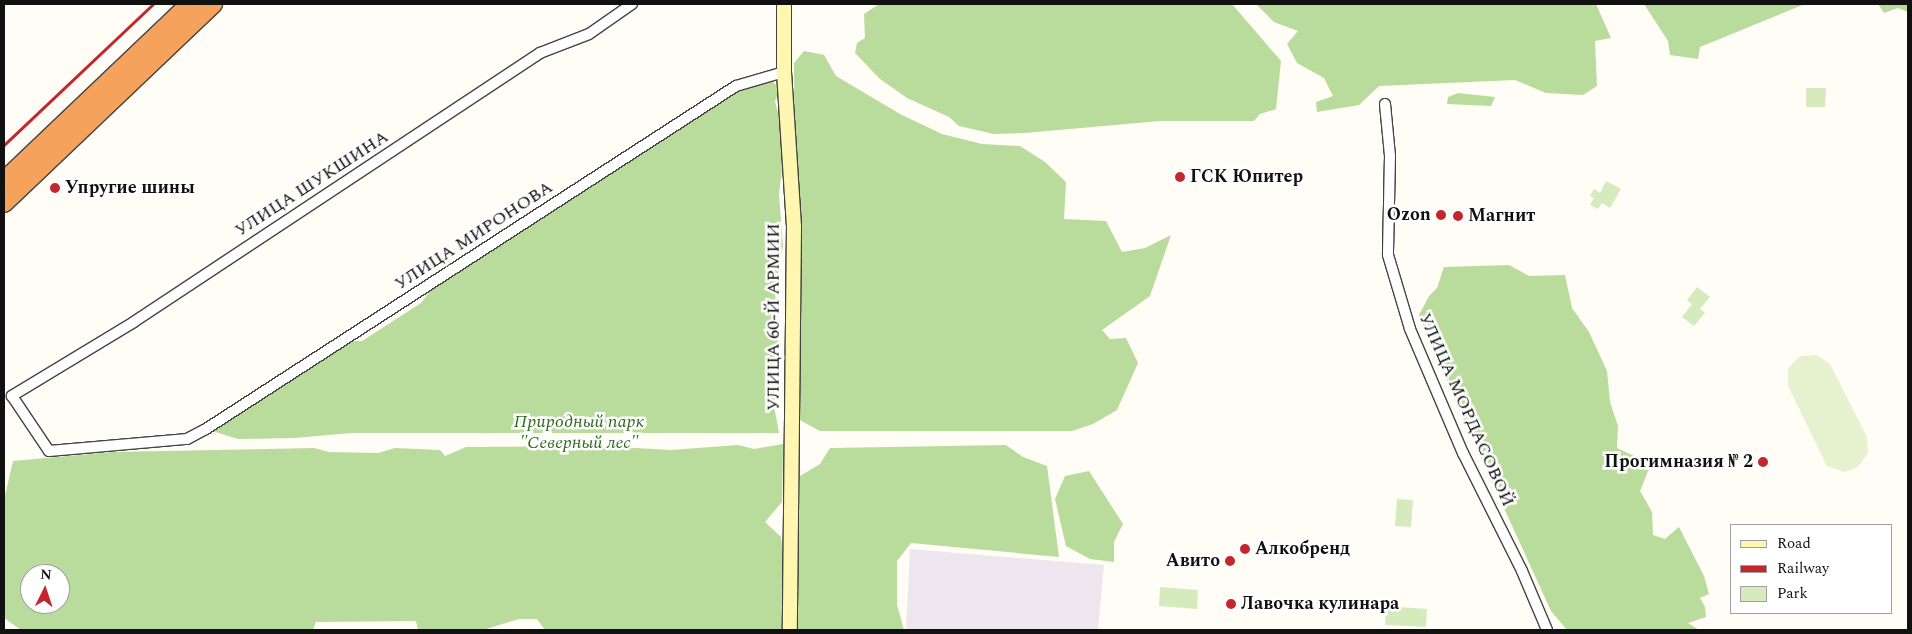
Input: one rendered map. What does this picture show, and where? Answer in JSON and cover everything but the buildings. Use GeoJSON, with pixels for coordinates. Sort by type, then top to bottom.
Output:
{"type":"FeatureCollection","features":[{"type":"Feature","properties":{"kind":"highway"},"geometry":{"type":"LineString","coordinates":[[4,181],[190,4]]}},
{"type":"Feature","properties":{"kind":"highway"},"geometry":{"type":"LineString","coordinates":[[4,203],[213,4]]}},
{"type":"Feature","properties":{"kind":"street","name":"УЛИЦА ШУКШИНА"},"geometry":{"type":"LineString","coordinates":[[187,439],[49,451],[12,396],[134,322],[540,53],[589,34],[632,4]]}},
{"type":"Feature","properties":{"kind":"street","name":"УЛИЦА 60-Й АРМИИ"},"geometry":{"type":"LineString","coordinates":[[784,4],[784,72],[794,226],[790,630]]}},
{"type":"Feature","properties":{"kind":"street","name":"УЛИЦА МИРОНОВА"},"geometry":{"type":"LineString","coordinates":[[187,439],[736,86],[784,72]]}},
{"type":"Feature","properties":{"kind":"street","name":"УЛИЦА МОРДАСОВОЙ"},"geometry":{"type":"LineString","coordinates":[[1385,104],[1390,156],[1388,255],[1410,329],[1464,453],[1518,563],[1547,630]]}},
{"type":"Feature","properties":{"kind":"shaded area"},"geometry":{"type":"Polygon","coordinates":[[[910,549],[1104,565],[1098,630],[906,630],[910,549]]]}},
{"type":"Feature","properties":{"kind":"green space"},"geometry":{"type":"Polygon","coordinates":[[[879,4],[1232,4],[1281,61],[1276,109],[1260,114],[1254,121],[1160,121],[994,134],[959,126],[949,117],[907,98],[880,79],[855,53],[857,43],[865,38],[864,14],[879,4]]]}},
{"type":"Feature","properties":{"kind":"green space"},"geometry":{"type":"Polygon","coordinates":[[[1256,4],[1596,4],[1611,38],[1595,41],[1597,86],[1583,95],[1546,93],[1515,80],[1379,86],[1359,105],[1317,112],[1316,102],[1333,96],[1324,78],[1297,63],[1287,44],[1298,31],[1274,22],[1256,4]]]}},
{"type":"Feature","properties":{"kind":"green space"},"geometry":{"type":"Polygon","coordinates":[[[1644,4],[1805,4],[1700,47],[1698,59],[1670,55],[1668,41],[1644,4]]]}},
{"type":"Feature","properties":{"kind":"green space"},"geometry":{"type":"Polygon","coordinates":[[[1878,4],[1908,4],[1908,12],[1898,8],[1884,13],[1878,4]]]}},
{"type":"Feature","properties":{"kind":"green space"},"geometry":{"type":"Polygon","coordinates":[[[804,51],[824,55],[836,76],[900,114],[942,134],[982,144],[1020,146],[1045,162],[1066,182],[1064,219],[1106,221],[1122,252],[1145,248],[1171,235],[1150,296],[1102,330],[1110,339],[1126,338],[1138,363],[1117,410],[1093,424],[1072,431],[820,431],[796,418],[794,63],[804,51]]]}},
{"type":"Feature","properties":{"kind":"green space","name":"Природный парк \"Северный лес\""},"geometry":{"type":"Polygon","coordinates":[[[767,76],[780,89],[775,101],[785,141],[779,195],[783,246],[775,290],[780,367],[774,406],[779,433],[351,433],[295,438],[238,439],[206,429],[342,341],[362,341],[421,303],[442,276],[736,86],[767,76]]]}},
{"type":"Feature","properties":{"kind":"green space"},"geometry":{"type":"Polygon","coordinates":[[[1806,88],[1826,88],[1825,107],[1806,107],[1806,88]]]}},
{"type":"Feature","properties":{"kind":"green space"},"geometry":{"type":"Polygon","coordinates":[[[1458,93],[1495,97],[1491,106],[1447,104],[1448,97],[1458,93]]]}},
{"type":"Feature","properties":{"kind":"green space"},"geometry":{"type":"Polygon","coordinates":[[[1606,181],[1621,189],[1610,208],[1602,203],[1598,209],[1590,205],[1594,198],[1590,196],[1594,189],[1600,193],[1606,181]]]}},
{"type":"Feature","properties":{"kind":"green space"},"geometry":{"type":"Polygon","coordinates":[[[1509,265],[1529,276],[1565,275],[1572,308],[1589,332],[1607,371],[1610,402],[1618,426],[1617,448],[1651,464],[1640,491],[1652,512],[1653,535],[1665,539],[1679,527],[1704,576],[1709,594],[1700,598],[1705,607],[1706,617],[1688,623],[1699,630],[1567,630],[1551,611],[1460,412],[1419,315],[1429,296],[1437,288],[1444,267],[1509,265]]]}},
{"type":"Feature","properties":{"kind":"green space"},"geometry":{"type":"Polygon","coordinates":[[[1697,287],[1710,297],[1700,309],[1705,313],[1694,326],[1682,317],[1692,304],[1687,300],[1697,287]]]}},
{"type":"Feature","properties":{"kind":"green space"},"geometry":{"type":"Polygon","coordinates":[[[1817,355],[1830,364],[1867,437],[1868,453],[1858,467],[1845,472],[1827,466],[1788,386],[1788,368],[1800,356],[1817,355]]]}},
{"type":"Feature","properties":{"kind":"green space"},"geometry":{"type":"Polygon","coordinates":[[[783,444],[782,502],[765,522],[781,537],[785,578],[783,630],[545,630],[537,619],[519,619],[483,630],[418,630],[416,621],[316,622],[313,630],[21,630],[4,618],[4,500],[13,461],[112,452],[314,448],[329,452],[378,453],[395,448],[440,450],[445,456],[466,447],[601,446],[671,450],[738,445],[754,449],[783,444]]]}},
{"type":"Feature","properties":{"kind":"green space"},"geometry":{"type":"Polygon","coordinates":[[[1006,445],[1023,457],[1047,466],[1059,557],[911,543],[897,561],[897,605],[904,630],[796,630],[800,476],[820,464],[830,448],[1006,445]]]}},
{"type":"Feature","properties":{"kind":"green space"},"geometry":{"type":"Polygon","coordinates":[[[1089,471],[1123,524],[1114,542],[1114,562],[1090,559],[1066,546],[1055,499],[1065,476],[1089,471]]]}},
{"type":"Feature","properties":{"kind":"green space"},"geometry":{"type":"Polygon","coordinates":[[[1397,499],[1413,500],[1411,527],[1395,526],[1397,499]]]}},
{"type":"Feature","properties":{"kind":"green space"},"geometry":{"type":"Polygon","coordinates":[[[1160,587],[1198,590],[1197,609],[1159,606],[1160,587]]]}},
{"type":"Feature","properties":{"kind":"green space"},"geometry":{"type":"Polygon","coordinates":[[[1386,606],[1427,609],[1426,627],[1385,625],[1386,606]]]}},
{"type":"Feature","properties":{"kind":"railway"},"geometry":{"type":"LineString","coordinates":[[4,145],[153,4]]}},
{"type":"Feature","properties":{"kind":"place","name":"ГСК Юпитер"},"geometry":{"type":"Point","coordinates":[1180,177]}},
{"type":"Feature","properties":{"kind":"place","name":"Упругие шины"},"geometry":{"type":"Point","coordinates":[55,188]}},
{"type":"Feature","properties":{"kind":"place","name":"Ozon"},"geometry":{"type":"Point","coordinates":[1441,215]}},
{"type":"Feature","properties":{"kind":"place","name":"Магнит"},"geometry":{"type":"Point","coordinates":[1458,216]}},
{"type":"Feature","properties":{"kind":"place","name":"Прогимназия № 2"},"geometry":{"type":"Point","coordinates":[1763,462]}},
{"type":"Feature","properties":{"kind":"place","name":"Алкобренд"},"geometry":{"type":"Point","coordinates":[1245,549]}},
{"type":"Feature","properties":{"kind":"place","name":"Авито"},"geometry":{"type":"Point","coordinates":[1230,561]}},
{"type":"Feature","properties":{"kind":"place","name":"Лавочка кулинара"},"geometry":{"type":"Point","coordinates":[1231,604]}}]}
